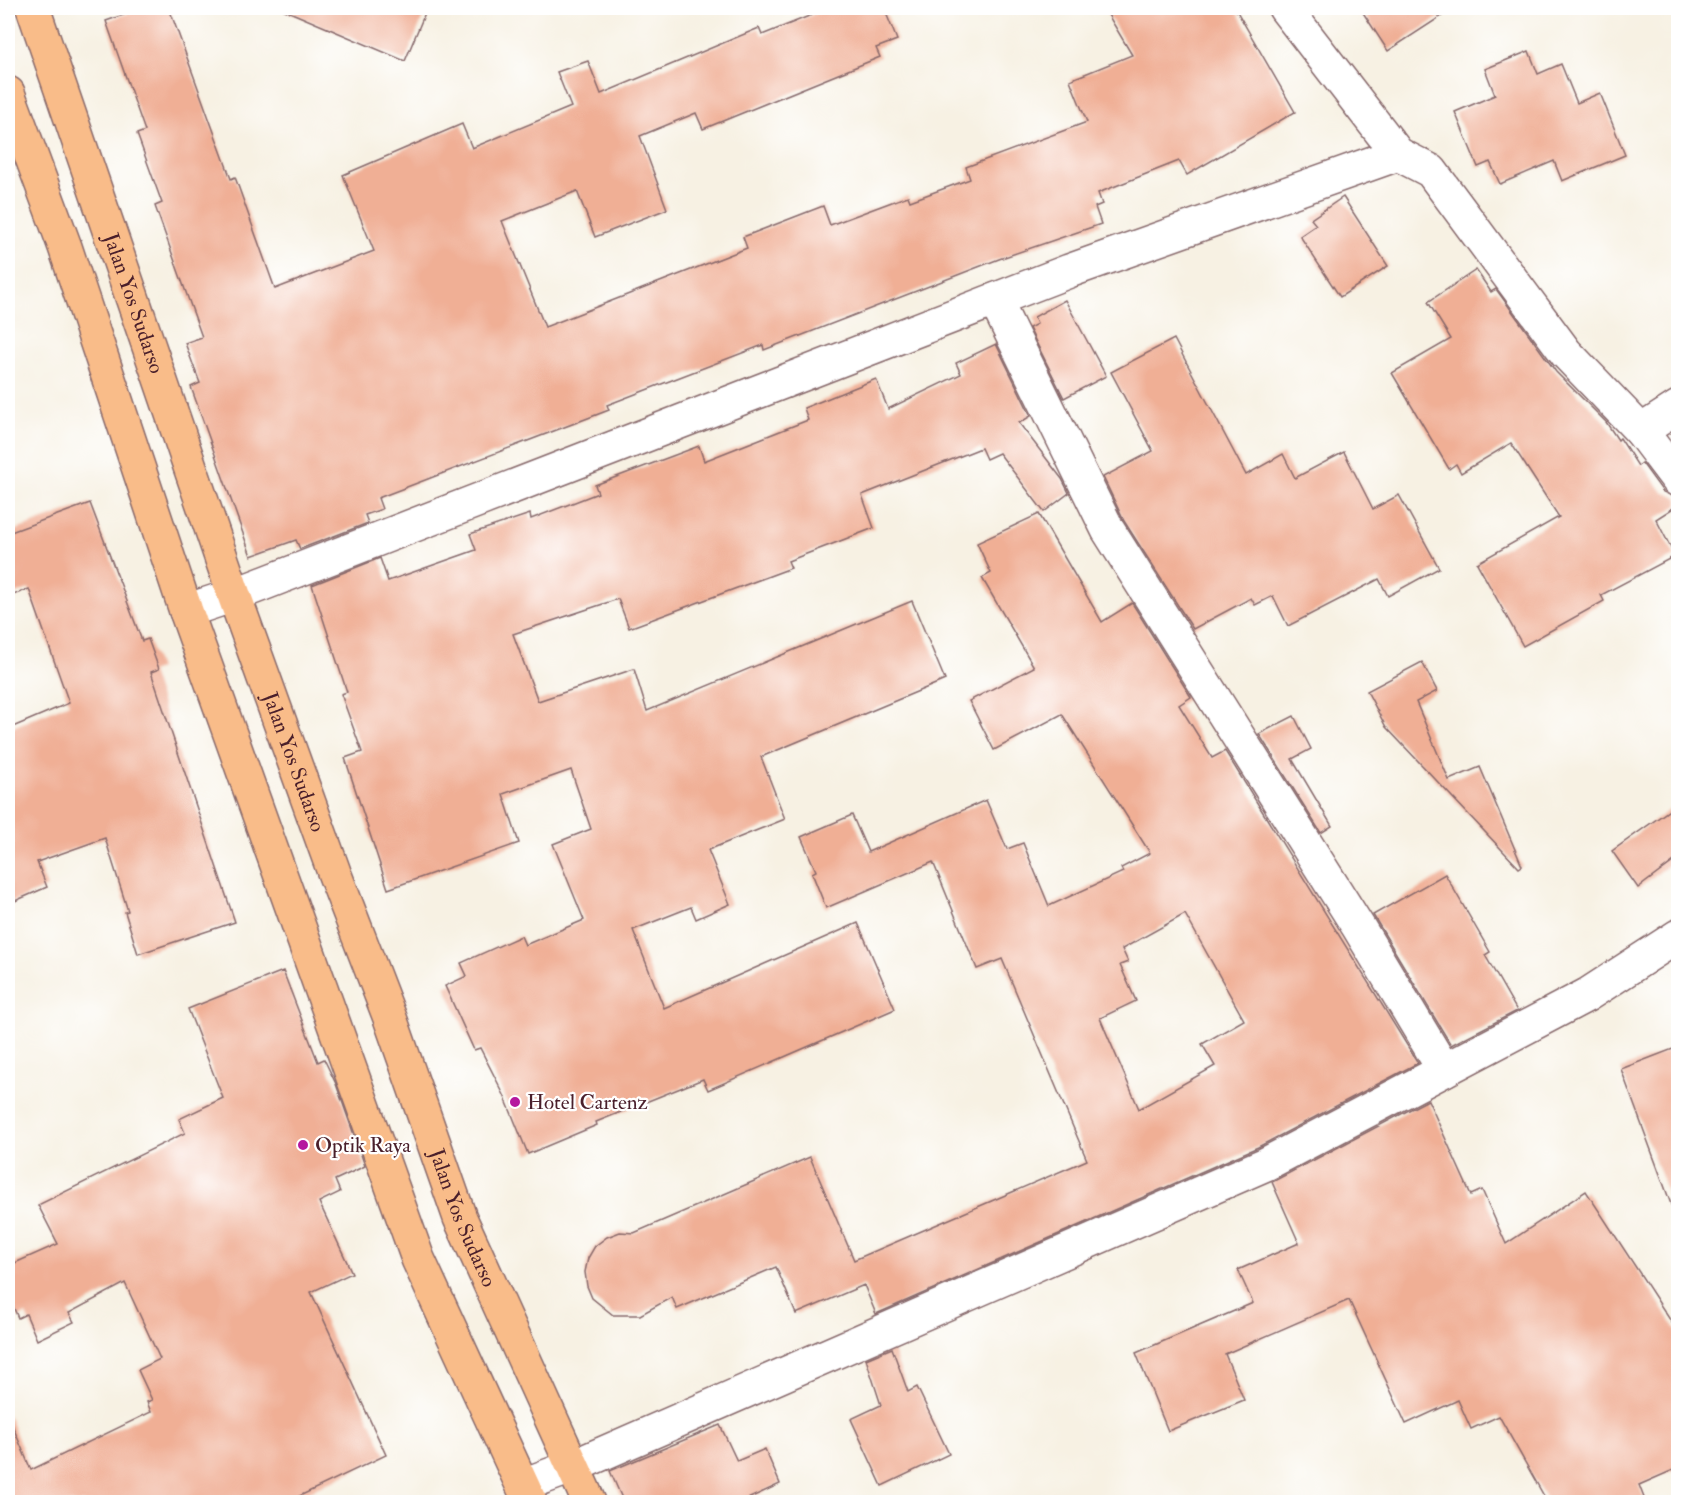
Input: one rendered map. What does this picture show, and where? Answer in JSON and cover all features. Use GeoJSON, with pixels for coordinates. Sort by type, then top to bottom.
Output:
{"type":"FeatureCollection","features":[{"type":"Feature","properties":{"kind":"highway","name":"Jalan Yos Sudarso"},"geometry":{"type":"LineString","coordinates":[[33,8],[234,595],[390,1018],[460,1218],[589,1503]]}},
{"type":"Feature","properties":{"kind":"highway"},"geometry":{"type":"LineString","coordinates":[[8,93],[65,247],[186,611],[418,1259],[526,1494]]}},
{"type":"Feature","properties":{"kind":"highway"},"geometry":{"type":"LineString","coordinates":[[22,134],[70,118]]}},
{"type":"Feature","properties":{"kind":"highway"},"geometry":{"type":"LineString","coordinates":[[65,247],[110,230]]}},
{"type":"Feature","properties":{"kind":"highway"},"geometry":{"type":"LineString","coordinates":[[103,361],[149,345]]}},
{"type":"Feature","properties":{"kind":"street"},"geometry":{"type":"LineString","coordinates":[[1285,8],[1398,154],[1431,171],[1566,353],[1641,431],[1678,480]]}},
{"type":"Feature","properties":{"kind":"street"},"geometry":{"type":"LineString","coordinates":[[186,611],[234,595],[995,300],[1398,154]]}},
{"type":"Feature","properties":{"kind":"street"},"geometry":{"type":"LineString","coordinates":[[995,300],[1108,530],[1359,928],[1444,1070]]}},
{"type":"Feature","properties":{"kind":"street"},"geometry":{"type":"LineString","coordinates":[[1641,431],[1678,407]]}},
{"type":"Feature","properties":{"kind":"street"},"geometry":{"type":"LineString","coordinates":[[526,1494],[574,1466],[1266,1164],[1587,995],[1678,936]]}},
{"type":"Feature","properties":{"kind":"building"},"geometry":{"type":"Polygon","coordinates":[[[143,8],[169,8],[231,179],[235,177],[275,289],[374,251],[343,175],[462,124],[472,148],[571,107],[557,72],[588,61],[601,94],[759,28],[762,35],[829,8],[884,8],[897,40],[876,48],[880,57],[703,129],[696,113],[640,136],[667,209],[595,237],[577,191],[502,221],[545,327],[747,248],[743,237],[823,206],[830,225],[908,196],[910,201],[970,179],[966,167],[1087,122],[1070,80],[1132,55],[1104,8],[1235,8],[1295,112],[1187,175],[1179,161],[1098,193],[1102,204],[1095,207],[1101,224],[999,259],[764,350],[763,345],[607,405],[609,410],[378,498],[382,509],[365,515],[368,523],[300,549],[296,540],[251,556],[191,387],[200,383],[185,343],[202,337],[155,206],[162,203],[137,134],[145,131],[106,21],[143,8]]]}},
{"type":"Feature","properties":{"kind":"building"},"geometry":{"type":"Polygon","coordinates":[[[280,8],[427,8],[405,61],[280,8]]]}},
{"type":"Feature","properties":{"kind":"building"},"geometry":{"type":"Polygon","coordinates":[[[1360,8],[1454,8],[1388,51],[1360,8]]]}},
{"type":"Feature","properties":{"kind":"building"},"geometry":{"type":"Polygon","coordinates":[[[1529,51],[1538,74],[1561,64],[1577,103],[1600,93],[1625,155],[1562,181],[1554,161],[1500,184],[1490,162],[1478,167],[1455,112],[1495,95],[1485,69],[1529,51]]]}},
{"type":"Feature","properties":{"kind":"building"},"geometry":{"type":"Polygon","coordinates":[[[1343,197],[1388,266],[1340,297],[1300,236],[1316,225],[1311,219],[1343,197]]]}},
{"type":"Feature","properties":{"kind":"building"},"geometry":{"type":"Polygon","coordinates":[[[1476,270],[1491,292],[1496,289],[1556,372],[1606,422],[1618,440],[1620,438],[1638,466],[1642,463],[1663,492],[1678,498],[1678,505],[1656,519],[1675,556],[1601,595],[1604,601],[1523,646],[1477,563],[1559,517],[1511,443],[1461,473],[1456,464],[1449,469],[1392,373],[1451,339],[1428,302],[1476,270]]]}},
{"type":"Feature","properties":{"kind":"building"},"geometry":{"type":"Polygon","coordinates":[[[1065,300],[1106,376],[1064,398],[1029,328],[1037,324],[1034,317],[1065,300]]]}},
{"type":"Feature","properties":{"kind":"building"},"geometry":{"type":"Polygon","coordinates":[[[1174,339],[1246,475],[1283,454],[1295,478],[1344,452],[1373,509],[1399,495],[1439,568],[1388,596],[1379,579],[1288,626],[1273,596],[1255,605],[1251,598],[1193,629],[1124,521],[1103,477],[1153,451],[1111,372],[1174,339]]]}},
{"type":"Feature","properties":{"kind":"building"},"geometry":{"type":"Polygon","coordinates":[[[996,344],[1031,416],[1019,423],[1062,479],[1069,493],[1044,512],[999,453],[986,459],[981,448],[862,495],[874,528],[788,561],[791,568],[629,628],[618,599],[513,634],[538,701],[634,669],[647,711],[912,601],[945,680],[761,757],[785,819],[708,850],[730,904],[696,919],[691,907],[633,930],[664,1008],[858,923],[895,1009],[708,1090],[703,1079],[596,1122],[597,1125],[528,1154],[504,1095],[480,1048],[474,1050],[445,986],[467,976],[461,963],[521,936],[525,945],[584,920],[553,844],[591,829],[571,770],[503,794],[519,843],[388,889],[345,758],[362,752],[341,694],[347,692],[312,585],[380,558],[388,581],[476,550],[470,534],[530,514],[531,519],[598,493],[595,485],[699,446],[704,461],[808,420],[804,408],[876,379],[888,409],[961,374],[956,363],[996,344]]]}},
{"type":"Feature","properties":{"kind":"building"},"geometry":{"type":"Polygon","coordinates":[[[90,503],[142,641],[148,639],[159,669],[151,672],[235,922],[138,954],[125,912],[128,911],[105,838],[37,862],[47,887],[8,904],[8,729],[69,703],[29,589],[8,597],[8,533],[90,503]]]}},
{"type":"Feature","properties":{"kind":"building"},"geometry":{"type":"Polygon","coordinates":[[[1039,514],[1102,622],[1132,603],[1191,697],[1179,705],[1212,758],[1225,751],[1418,1063],[1258,1147],[876,1314],[864,1285],[796,1314],[776,1267],[677,1309],[672,1297],[640,1315],[613,1315],[592,1298],[587,1286],[585,1272],[588,1258],[595,1246],[607,1237],[620,1232],[634,1233],[810,1157],[854,1260],[1087,1160],[1002,959],[977,969],[933,862],[826,908],[812,873],[816,871],[801,837],[852,815],[868,852],[986,800],[1007,849],[1023,843],[1049,906],[1123,872],[1121,868],[1150,853],[1062,714],[994,750],[969,701],[1034,667],[982,578],[991,573],[977,543],[1039,514]],[[1185,914],[1122,949],[1128,962],[1120,965],[1136,1001],[1100,1018],[1139,1109],[1215,1066],[1202,1044],[1244,1020],[1185,914]]]}},
{"type":"Feature","properties":{"kind":"building"},"geometry":{"type":"Polygon","coordinates":[[[1422,662],[1437,691],[1416,702],[1449,780],[1480,767],[1522,866],[1519,868],[1386,727],[1367,691],[1422,662]]]}},
{"type":"Feature","properties":{"kind":"building"},"geometry":{"type":"Polygon","coordinates":[[[1294,716],[1311,749],[1292,759],[1332,826],[1321,833],[1259,734],[1294,716]]]}},
{"type":"Feature","properties":{"kind":"building"},"geometry":{"type":"Polygon","coordinates":[[[1678,804],[1678,858],[1638,888],[1612,851],[1678,804]]]}},
{"type":"Feature","properties":{"kind":"building"},"geometry":{"type":"Polygon","coordinates":[[[1445,874],[1490,952],[1485,955],[1517,1011],[1451,1045],[1373,915],[1445,874]]]}},
{"type":"Feature","properties":{"kind":"building"},"geometry":{"type":"Polygon","coordinates":[[[283,971],[318,1062],[324,1059],[336,1084],[365,1166],[335,1180],[340,1192],[319,1202],[352,1273],[311,1292],[386,1455],[285,1503],[8,1503],[8,1415],[31,1470],[151,1412],[147,1402],[152,1400],[138,1370],[160,1359],[125,1283],[69,1313],[74,1322],[37,1340],[26,1314],[18,1318],[8,1294],[8,1266],[58,1244],[38,1205],[185,1133],[179,1119],[223,1098],[188,1009],[283,971]]]}},
{"type":"Feature","properties":{"kind":"building"},"geometry":{"type":"Polygon","coordinates":[[[1678,1047],[1678,1214],[1675,1215],[1621,1069],[1678,1047]]]}},
{"type":"Feature","properties":{"kind":"building"},"geometry":{"type":"Polygon","coordinates":[[[1428,1100],[1471,1195],[1482,1190],[1506,1244],[1586,1191],[1678,1332],[1678,1468],[1639,1485],[1646,1503],[1548,1503],[1499,1416],[1471,1429],[1458,1400],[1406,1424],[1349,1300],[1225,1354],[1244,1400],[1168,1431],[1136,1353],[1253,1303],[1238,1270],[1299,1243],[1272,1182],[1428,1100]]]}},
{"type":"Feature","properties":{"kind":"building"},"geometry":{"type":"Polygon","coordinates":[[[892,1348],[908,1392],[917,1387],[949,1454],[882,1486],[851,1419],[881,1405],[866,1359],[892,1348]]]}},
{"type":"Feature","properties":{"kind":"building"},"geometry":{"type":"Polygon","coordinates":[[[720,1425],[737,1461],[765,1449],[780,1484],[739,1503],[624,1503],[610,1471],[720,1425]]]}},
{"type":"Feature","properties":{"kind":"place","name":"Hotel Cartenz"},"geometry":{"type":"Point","coordinates":[515,1102]}},
{"type":"Feature","properties":{"kind":"place","name":"Optik Raya"},"geometry":{"type":"Point","coordinates":[303,1145]}}]}
